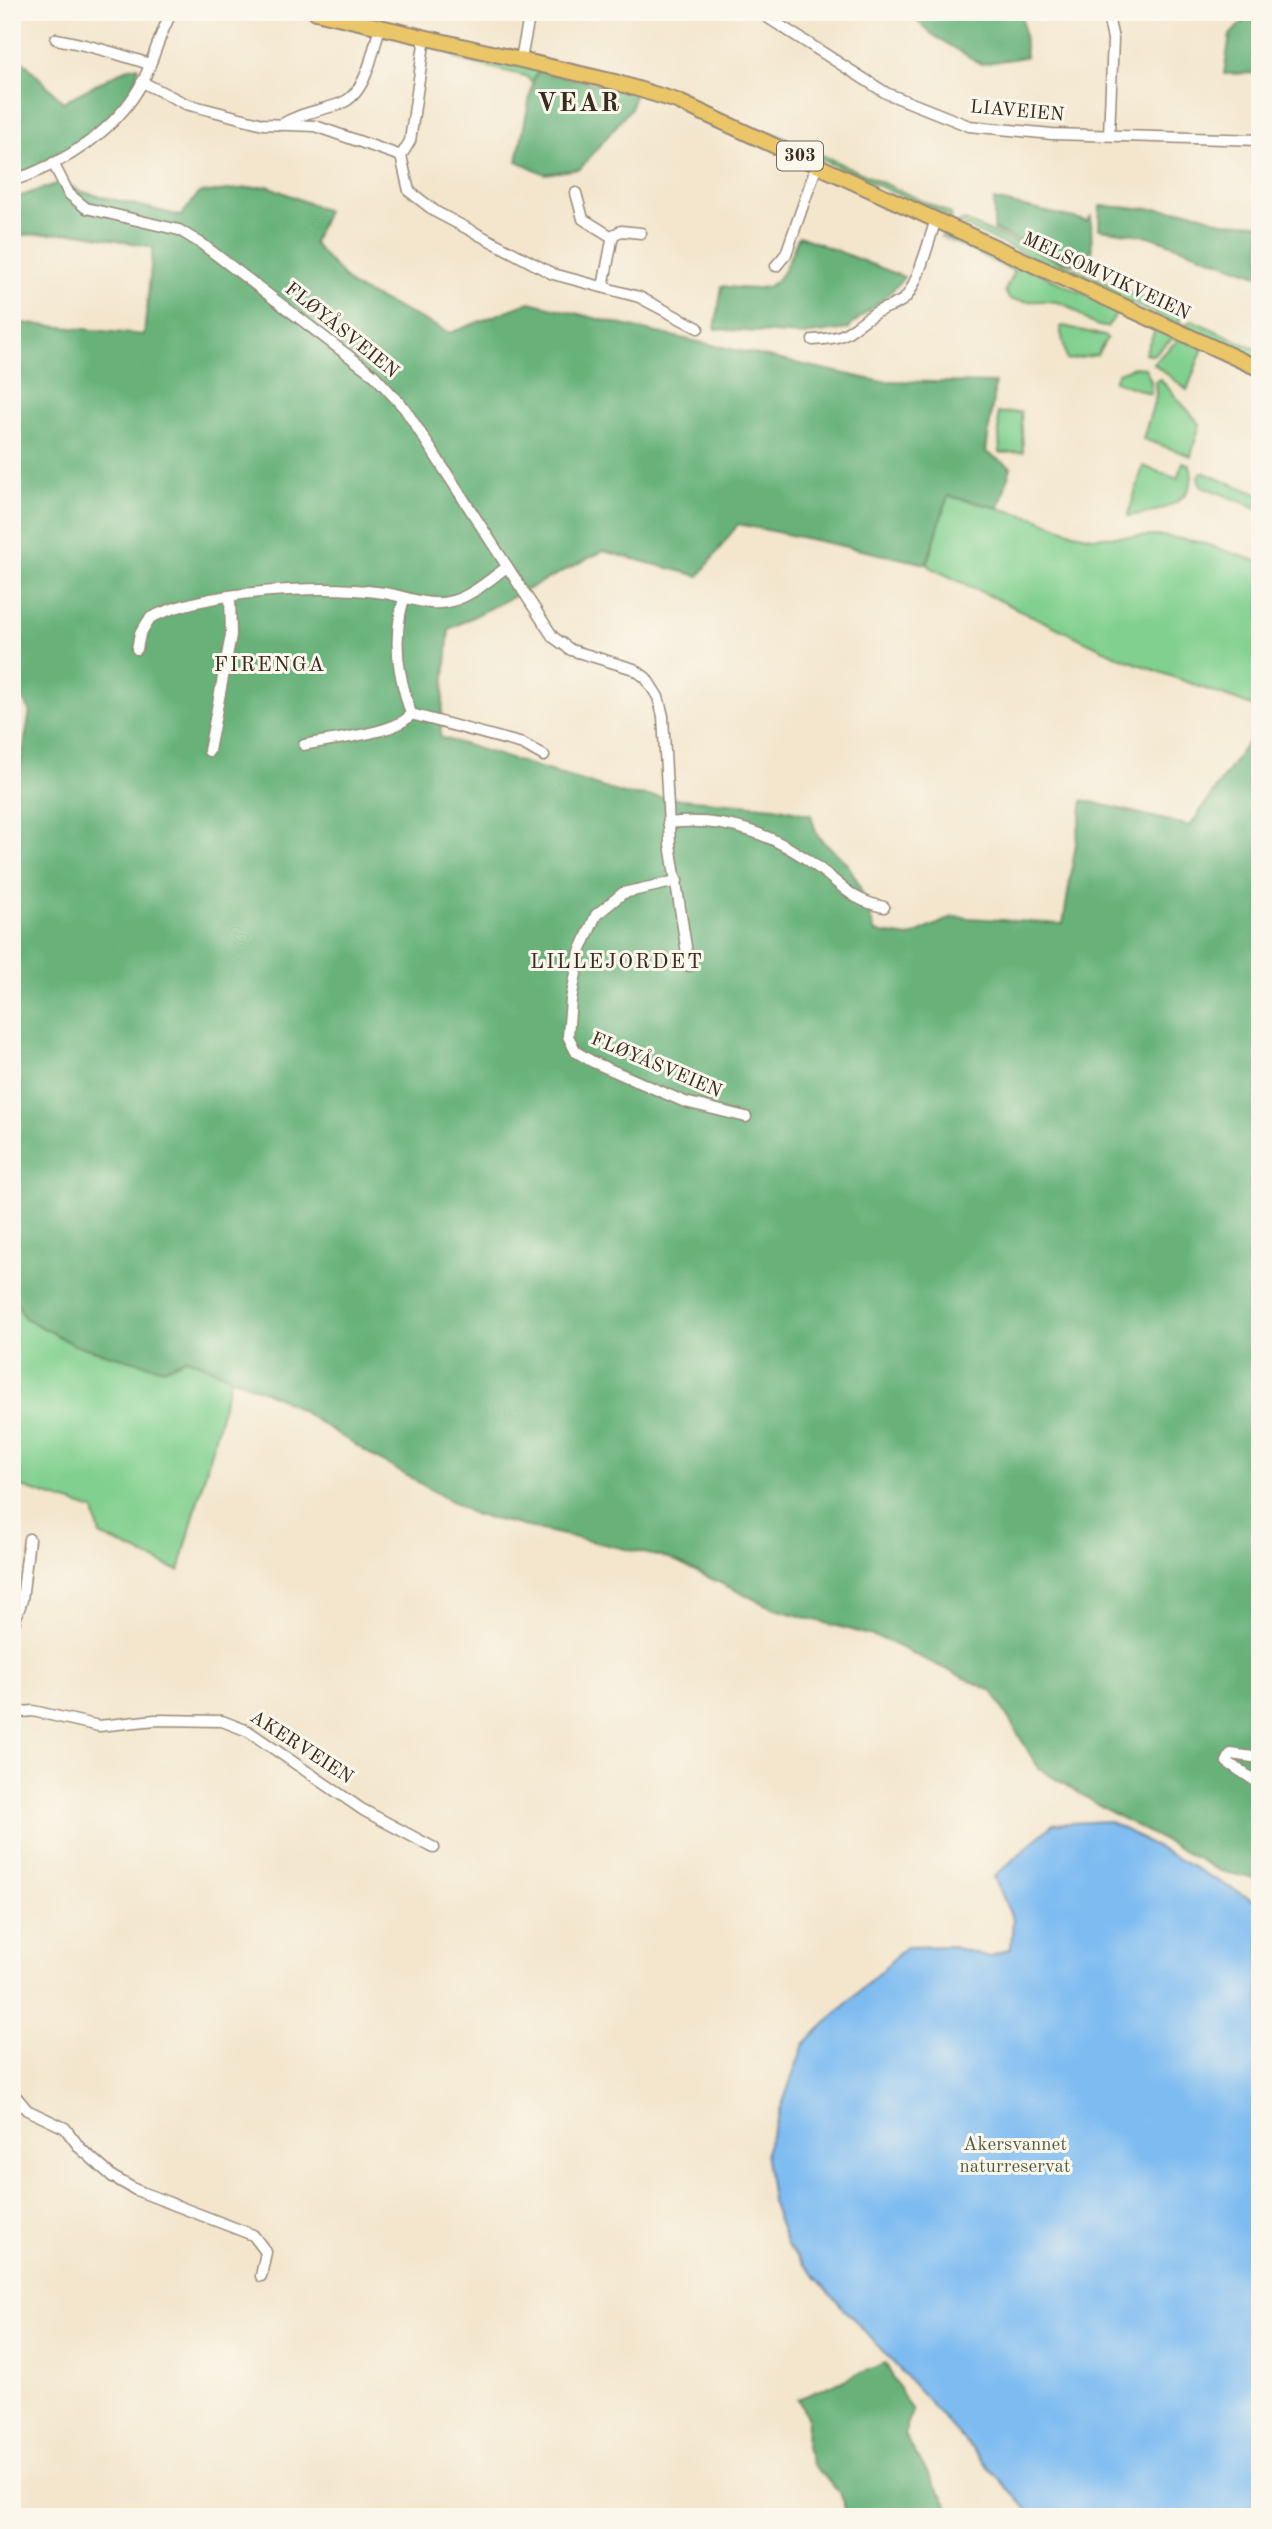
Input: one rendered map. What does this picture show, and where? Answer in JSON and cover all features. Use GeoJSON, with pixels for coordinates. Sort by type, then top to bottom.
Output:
{"type":"FeatureCollection","features":[{"type":"Feature","properties":{"kind":"main road","name":"MELSOMVIKVEIEN"},"geometry":{"type":"LineString","coordinates":[[316,12],[615,82],[677,101],[1260,369]]}},
{"type":"Feature","properties":{"kind":"street"},"geometry":{"type":"LineString","coordinates":[[161,12],[161,30]]}},
{"type":"Feature","properties":{"kind":"street"},"geometry":{"type":"LineString","coordinates":[[12,181],[53,163],[103,131],[142,82],[161,30],[172,12]]}},
{"type":"Feature","properties":{"kind":"street"},"geometry":{"type":"LineString","coordinates":[[521,59],[530,12]]}},
{"type":"Feature","properties":{"kind":"street","name":"LIAVEIEN"},"geometry":{"type":"LineString","coordinates":[[759,12],[886,93],[952,122],[1005,131],[1260,140]]}},
{"type":"Feature","properties":{"kind":"street"},"geometry":{"type":"LineString","coordinates":[[1107,12],[1113,39],[1109,135]]}},
{"type":"Feature","properties":{"kind":"street"},"geometry":{"type":"LineString","coordinates":[[279,126],[296,116],[343,103],[352,96],[365,75],[380,27]]}},
{"type":"Feature","properties":{"kind":"street"},"geometry":{"type":"LineString","coordinates":[[425,37],[410,142],[401,156],[409,191],[436,212],[553,274],[639,297],[698,328]]}},
{"type":"Feature","properties":{"kind":"street"},"geometry":{"type":"LineString","coordinates":[[56,39],[115,51],[135,62],[149,64]]}},
{"type":"Feature","properties":{"kind":"street"},"geometry":{"type":"LineString","coordinates":[[142,82],[187,104],[279,126],[315,126],[401,156]]}},
{"type":"Feature","properties":{"kind":"street","name":"FLØYÅSVEIEN"},"geometry":{"type":"LineString","coordinates":[[53,163],[69,194],[86,208],[187,234],[374,376],[412,419],[543,624],[561,644],[586,655],[623,664],[641,674],[650,684],[661,705],[668,823]]}},
{"type":"Feature","properties":{"kind":"street"},"geometry":{"type":"LineString","coordinates":[[776,266],[786,254],[817,164]]}},
{"type":"Feature","properties":{"kind":"street"},"geometry":{"type":"LineString","coordinates":[[576,193],[583,219],[612,237]]}},
{"type":"Feature","properties":{"kind":"street"},"geometry":{"type":"LineString","coordinates":[[813,340],[851,333],[877,311],[907,296],[919,272],[920,261],[936,219]]}},
{"type":"Feature","properties":{"kind":"street"},"geometry":{"type":"LineString","coordinates":[[603,287],[612,237],[616,231],[641,233]]}},
{"type":"Feature","properties":{"kind":"street"},"geometry":{"type":"LineString","coordinates":[[137,649],[140,634],[150,618],[188,605],[230,596],[275,591],[376,592],[434,604],[454,601],[507,567]]}},
{"type":"Feature","properties":{"kind":"street"},"geometry":{"type":"LineString","coordinates":[[209,751],[231,635],[230,596]]}},
{"type":"Feature","properties":{"kind":"street"},"geometry":{"type":"LineString","coordinates":[[304,745],[392,728],[406,722],[411,714],[397,664],[395,645],[404,598]]}},
{"type":"Feature","properties":{"kind":"street"},"geometry":{"type":"LineString","coordinates":[[411,714],[523,744],[544,756]]}},
{"type":"Feature","properties":{"kind":"street"},"geometry":{"type":"LineString","coordinates":[[689,966],[668,823],[714,821],[759,833],[802,855],[848,895],[862,902],[884,907]]}},
{"type":"Feature","properties":{"kind":"street","name":"FLØYÅSVEIEN"},"geometry":{"type":"LineString","coordinates":[[677,881],[623,893],[596,915],[580,952],[570,1000],[568,1036],[576,1052],[593,1062],[685,1102],[746,1117]]}},
{"type":"Feature","properties":{"kind":"street"},"geometry":{"type":"LineString","coordinates":[[12,1629],[22,1600],[29,1539]]}},
{"type":"Feature","properties":{"kind":"street","name":"AKERVEIEN"},"geometry":{"type":"LineString","coordinates":[[12,1713],[33,1711],[99,1726],[155,1720],[222,1721],[248,1731],[363,1810],[381,1817],[434,1849]]}},
{"type":"Feature","properties":{"kind":"street"},"geometry":{"type":"LineString","coordinates":[[1260,1758],[1231,1754],[1227,1762],[1260,1784]]}},
{"type":"Feature","properties":{"kind":"street"},"geometry":{"type":"LineString","coordinates":[[12,2092],[27,2110],[65,2128],[80,2148],[113,2177],[136,2190],[253,2235],[266,2252],[261,2276]]}},
{"type":"Feature","properties":{"kind":"green space"},"geometry":{"type":"Polygon","coordinates":[[[907,12],[1022,12],[1026,57],[981,64],[933,35],[907,12]]]}},
{"type":"Feature","properties":{"kind":"green space"},"geometry":{"type":"Polygon","coordinates":[[[1252,12],[1260,12],[1260,73],[1224,74],[1230,35],[1252,12]]]}},
{"type":"Feature","properties":{"kind":"green space"},"geometry":{"type":"Polygon","coordinates":[[[446,49],[539,71],[532,83],[526,76],[456,59],[446,49]]]}},
{"type":"Feature","properties":{"kind":"green space"},"geometry":{"type":"Polygon","coordinates":[[[12,50],[63,102],[126,69],[138,66],[134,84],[124,102],[109,119],[70,148],[12,177],[12,50]]]}},
{"type":"Feature","properties":{"kind":"green space"},"geometry":{"type":"Polygon","coordinates":[[[539,71],[635,92],[631,108],[580,169],[545,174],[517,161],[534,77],[539,71]]]}},
{"type":"Feature","properties":{"kind":"green space"},"geometry":{"type":"Polygon","coordinates":[[[771,132],[951,214],[952,219],[769,136],[771,132]]]}},
{"type":"Feature","properties":{"kind":"green space"},"geometry":{"type":"Polygon","coordinates":[[[62,182],[79,191],[181,216],[199,193],[268,186],[327,211],[313,243],[352,286],[450,333],[530,302],[639,329],[878,381],[995,383],[986,452],[1011,467],[999,508],[948,496],[927,564],[738,524],[699,576],[603,551],[449,629],[440,737],[624,794],[775,807],[811,815],[820,839],[851,869],[875,932],[909,937],[953,917],[1063,924],[1083,800],[1190,826],[1260,724],[1260,1880],[1220,1871],[1112,1813],[1039,1769],[992,1691],[880,1638],[775,1609],[670,1559],[475,1515],[376,1458],[282,1399],[187,1358],[164,1369],[74,1345],[25,1318],[12,1294],[12,815],[30,711],[12,683],[12,322],[144,335],[153,247],[80,233],[17,235],[12,241],[12,199],[62,182]]]}},
{"type":"Feature","properties":{"kind":"green space"},"geometry":{"type":"Polygon","coordinates":[[[994,200],[1087,221],[1091,216],[1092,268],[1063,261],[994,230],[994,200]]]}},
{"type":"Feature","properties":{"kind":"green space"},"geometry":{"type":"Polygon","coordinates":[[[1100,206],[1191,211],[1222,222],[1260,224],[1260,276],[1149,236],[1099,229],[1100,206]]]}},
{"type":"Feature","properties":{"kind":"green space"},"geometry":{"type":"Polygon","coordinates":[[[963,220],[1179,314],[1180,324],[1184,326],[1192,320],[1260,351],[1260,363],[958,223],[963,220]]]}},
{"type":"Feature","properties":{"kind":"green space"},"geometry":{"type":"Polygon","coordinates":[[[799,236],[904,277],[891,292],[848,329],[802,335],[715,329],[722,286],[755,289],[774,283],[786,266],[799,236]]]}},
{"type":"Feature","properties":{"kind":"green space"},"geometry":{"type":"Polygon","coordinates":[[[941,237],[963,238],[1115,308],[1116,315],[1107,327],[1100,326],[1089,322],[1064,304],[1009,299],[1005,291],[1014,271],[941,237]]]}},
{"type":"Feature","properties":{"kind":"green space"},"geometry":{"type":"Polygon","coordinates":[[[1132,317],[1203,348],[1187,390],[1153,363],[1178,340],[1173,338],[1153,355],[1145,353],[1155,330],[1130,319],[1132,317]]]}},
{"type":"Feature","properties":{"kind":"green space"},"geometry":{"type":"Polygon","coordinates":[[[1060,327],[1107,338],[1097,355],[1067,360],[1060,327]]]}},
{"type":"Feature","properties":{"kind":"green space"},"geometry":{"type":"Polygon","coordinates":[[[1134,367],[1145,368],[1151,381],[1151,394],[1114,381],[1118,373],[1134,367]]]}},
{"type":"Feature","properties":{"kind":"green space"},"geometry":{"type":"Polygon","coordinates":[[[1160,379],[1200,424],[1191,456],[1143,439],[1156,396],[1155,381],[1160,379]]]}},
{"type":"Feature","properties":{"kind":"green space"},"geometry":{"type":"Polygon","coordinates":[[[1021,412],[1023,452],[1000,453],[998,413],[1021,412]]]}},
{"type":"Feature","properties":{"kind":"green space"},"geometry":{"type":"Polygon","coordinates":[[[1183,462],[1190,465],[1192,478],[1183,497],[1163,509],[1128,516],[1143,466],[1178,479],[1183,462]]]}},
{"type":"Feature","properties":{"kind":"green space"},"geometry":{"type":"Polygon","coordinates":[[[1202,472],[1260,495],[1260,509],[1201,486],[1198,478],[1202,472]]]}},
{"type":"Feature","properties":{"kind":"green space"},"geometry":{"type":"Polygon","coordinates":[[[948,495],[1036,518],[1092,537],[1163,536],[1199,542],[1260,562],[1260,709],[1119,657],[933,569],[927,564],[948,495]]]}},
{"type":"Feature","properties":{"kind":"green space"},"geometry":{"type":"Polygon","coordinates":[[[12,1294],[25,1318],[187,1358],[231,1377],[179,1571],[100,1535],[94,1510],[12,1484],[12,1294]]]}},
{"type":"Feature","properties":{"kind":"green space"},"geometry":{"type":"Polygon","coordinates":[[[885,2363],[912,2411],[904,2435],[955,2517],[848,2517],[838,2490],[812,2464],[806,2447],[807,2417],[798,2399],[885,2363]]]}},
{"type":"Feature","properties":{"kind":"water","name":"Akersvannet naturreservat"},"geometry":{"type":"Polygon","coordinates":[[[1109,1821],[1260,1904],[1260,2517],[1034,2517],[788,2247],[773,2207],[765,2152],[804,2044],[906,1947],[950,1946],[989,1957],[1011,1948],[1013,1920],[994,1877],[1053,1824],[1109,1821]]]}},
{"type":"Feature","properties":{"kind":"district","name":"VEAR"},"geometry":{"type":"Point","coordinates":[579,104]}},
{"type":"Feature","properties":{"kind":"district","name":"FIRENGA"},"geometry":{"type":"Point","coordinates":[270,665]}},
{"type":"Feature","properties":{"kind":"district","name":"LILLEJORDET"},"geometry":{"type":"Point","coordinates":[617,962]}}]}
